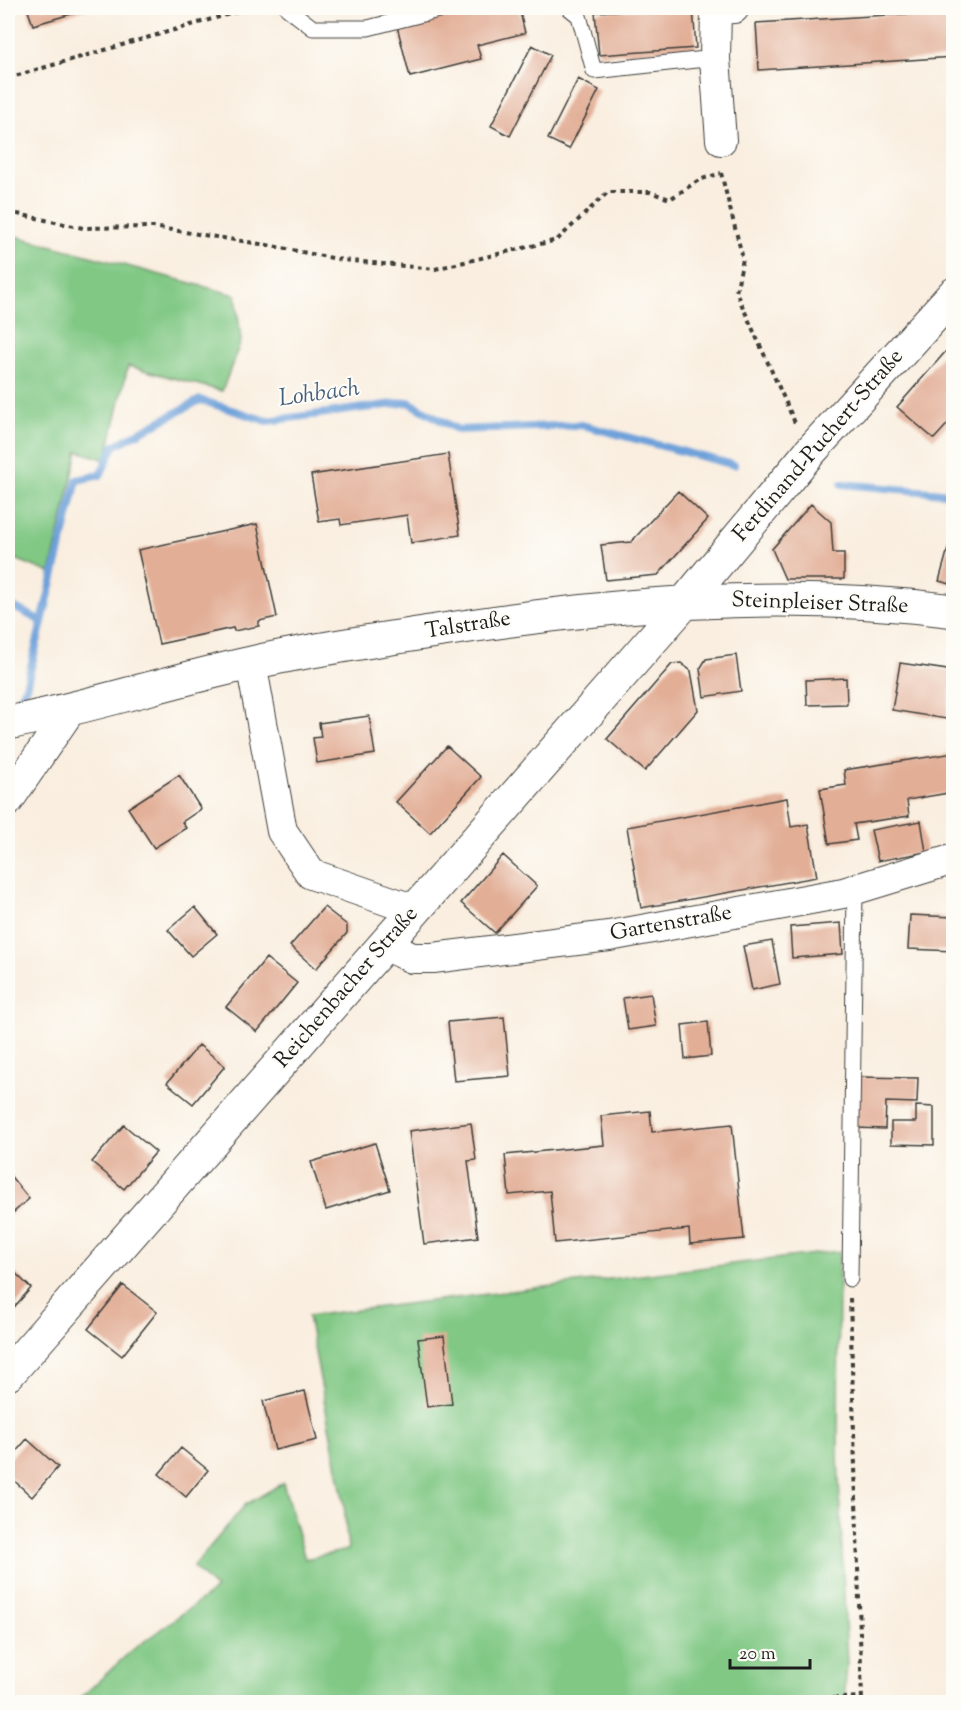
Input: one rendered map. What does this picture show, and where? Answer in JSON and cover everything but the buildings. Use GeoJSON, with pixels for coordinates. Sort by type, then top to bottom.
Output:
{"type":"FeatureCollection","features":[{"type":"Feature","properties":{"kind":"street"},"geometry":{"type":"LineString","coordinates":[[721,140],[715,58],[716,9],[734,8]]}},
{"type":"Feature","properties":{"kind":"street","name":"Ferdinand-Puchert-Straße"},"geometry":{"type":"LineString","coordinates":[[686,601],[809,453],[954,294]]}},
{"type":"Feature","properties":{"kind":"street","name":"Steinpleiser Straße"},"geometry":{"type":"LineString","coordinates":[[686,601],[879,601],[954,611]]}},
{"type":"Feature","properties":{"kind":"street","name":"Talstraße"},"geometry":{"type":"LineString","coordinates":[[8,723],[251,663],[319,649],[559,612],[686,601]]}},
{"type":"Feature","properties":{"kind":"street","name":"Reichenbacher Straße"},"geometry":{"type":"LineString","coordinates":[[8,1374],[686,601]]}},
{"type":"Feature","properties":{"kind":"street"},"geometry":{"type":"LineString","coordinates":[[251,663],[282,831],[311,874],[415,910]]}},
{"type":"Feature","properties":{"kind":"street"},"geometry":{"type":"LineString","coordinates":[[8,801],[63,711]]}},
{"type":"Feature","properties":{"kind":"street","name":"Gartenstraße"},"geometry":{"type":"LineString","coordinates":[[386,945],[412,958],[434,958],[609,936],[855,890],[954,859]]}},
{"type":"Feature","properties":{"kind":"lane"},"geometry":{"type":"LineString","coordinates":[[287,8],[313,28],[368,28],[446,8]]}},
{"type":"Feature","properties":{"kind":"lane"},"geometry":{"type":"LineString","coordinates":[[568,8],[579,16],[594,71],[715,58]]}},
{"type":"Feature","properties":{"kind":"lane"},"geometry":{"type":"LineString","coordinates":[[849,1279],[855,890]]}},
{"type":"Feature","properties":{"kind":"path"},"geometry":{"type":"LineString","coordinates":[[8,78],[250,8]]}},
{"type":"Feature","properties":{"kind":"path"},"geometry":{"type":"LineString","coordinates":[[721,140],[721,173],[743,259],[736,292],[809,453]]}},
{"type":"Feature","properties":{"kind":"path"},"geometry":{"type":"LineString","coordinates":[[8,212],[83,228],[153,227],[267,244],[342,260],[435,269],[557,240],[608,192],[650,192],[670,199],[699,180],[721,173]]}},
{"type":"Feature","properties":{"kind":"path"},"geometry":{"type":"LineString","coordinates":[[849,1279],[862,1702]]}},
{"type":"Feature","properties":{"kind":"path"},"geometry":{"type":"LineString","coordinates":[[743,1702],[863,1697]]}},
{"type":"Feature","properties":{"kind":"green space"},"geometry":{"type":"Polygon","coordinates":[[[8,234],[236,295],[241,341],[222,391],[128,366],[106,460],[78,451],[50,573],[8,556],[8,234]]]}},
{"type":"Feature","properties":{"kind":"green space"},"geometry":{"type":"Polygon","coordinates":[[[839,1251],[838,1454],[847,1664],[844,1702],[76,1702],[131,1651],[216,1589],[193,1567],[245,1505],[283,1483],[305,1559],[348,1550],[344,1504],[308,1316],[839,1251]]]}},
{"type":"Feature","properties":{"kind":"waterway","name":"Lohbach"},"geometry":{"type":"LineString","coordinates":[[13,714],[26,687],[77,480],[100,475],[114,446],[200,400],[267,421],[409,402],[458,430],[582,425],[734,465]]}},
{"type":"Feature","properties":{"kind":"waterway","name":"Lohbach"},"geometry":{"type":"LineString","coordinates":[[842,484],[954,494]]}},
{"type":"Feature","properties":{"kind":"waterway"},"geometry":{"type":"LineString","coordinates":[[8,604],[41,621]]}}]}
